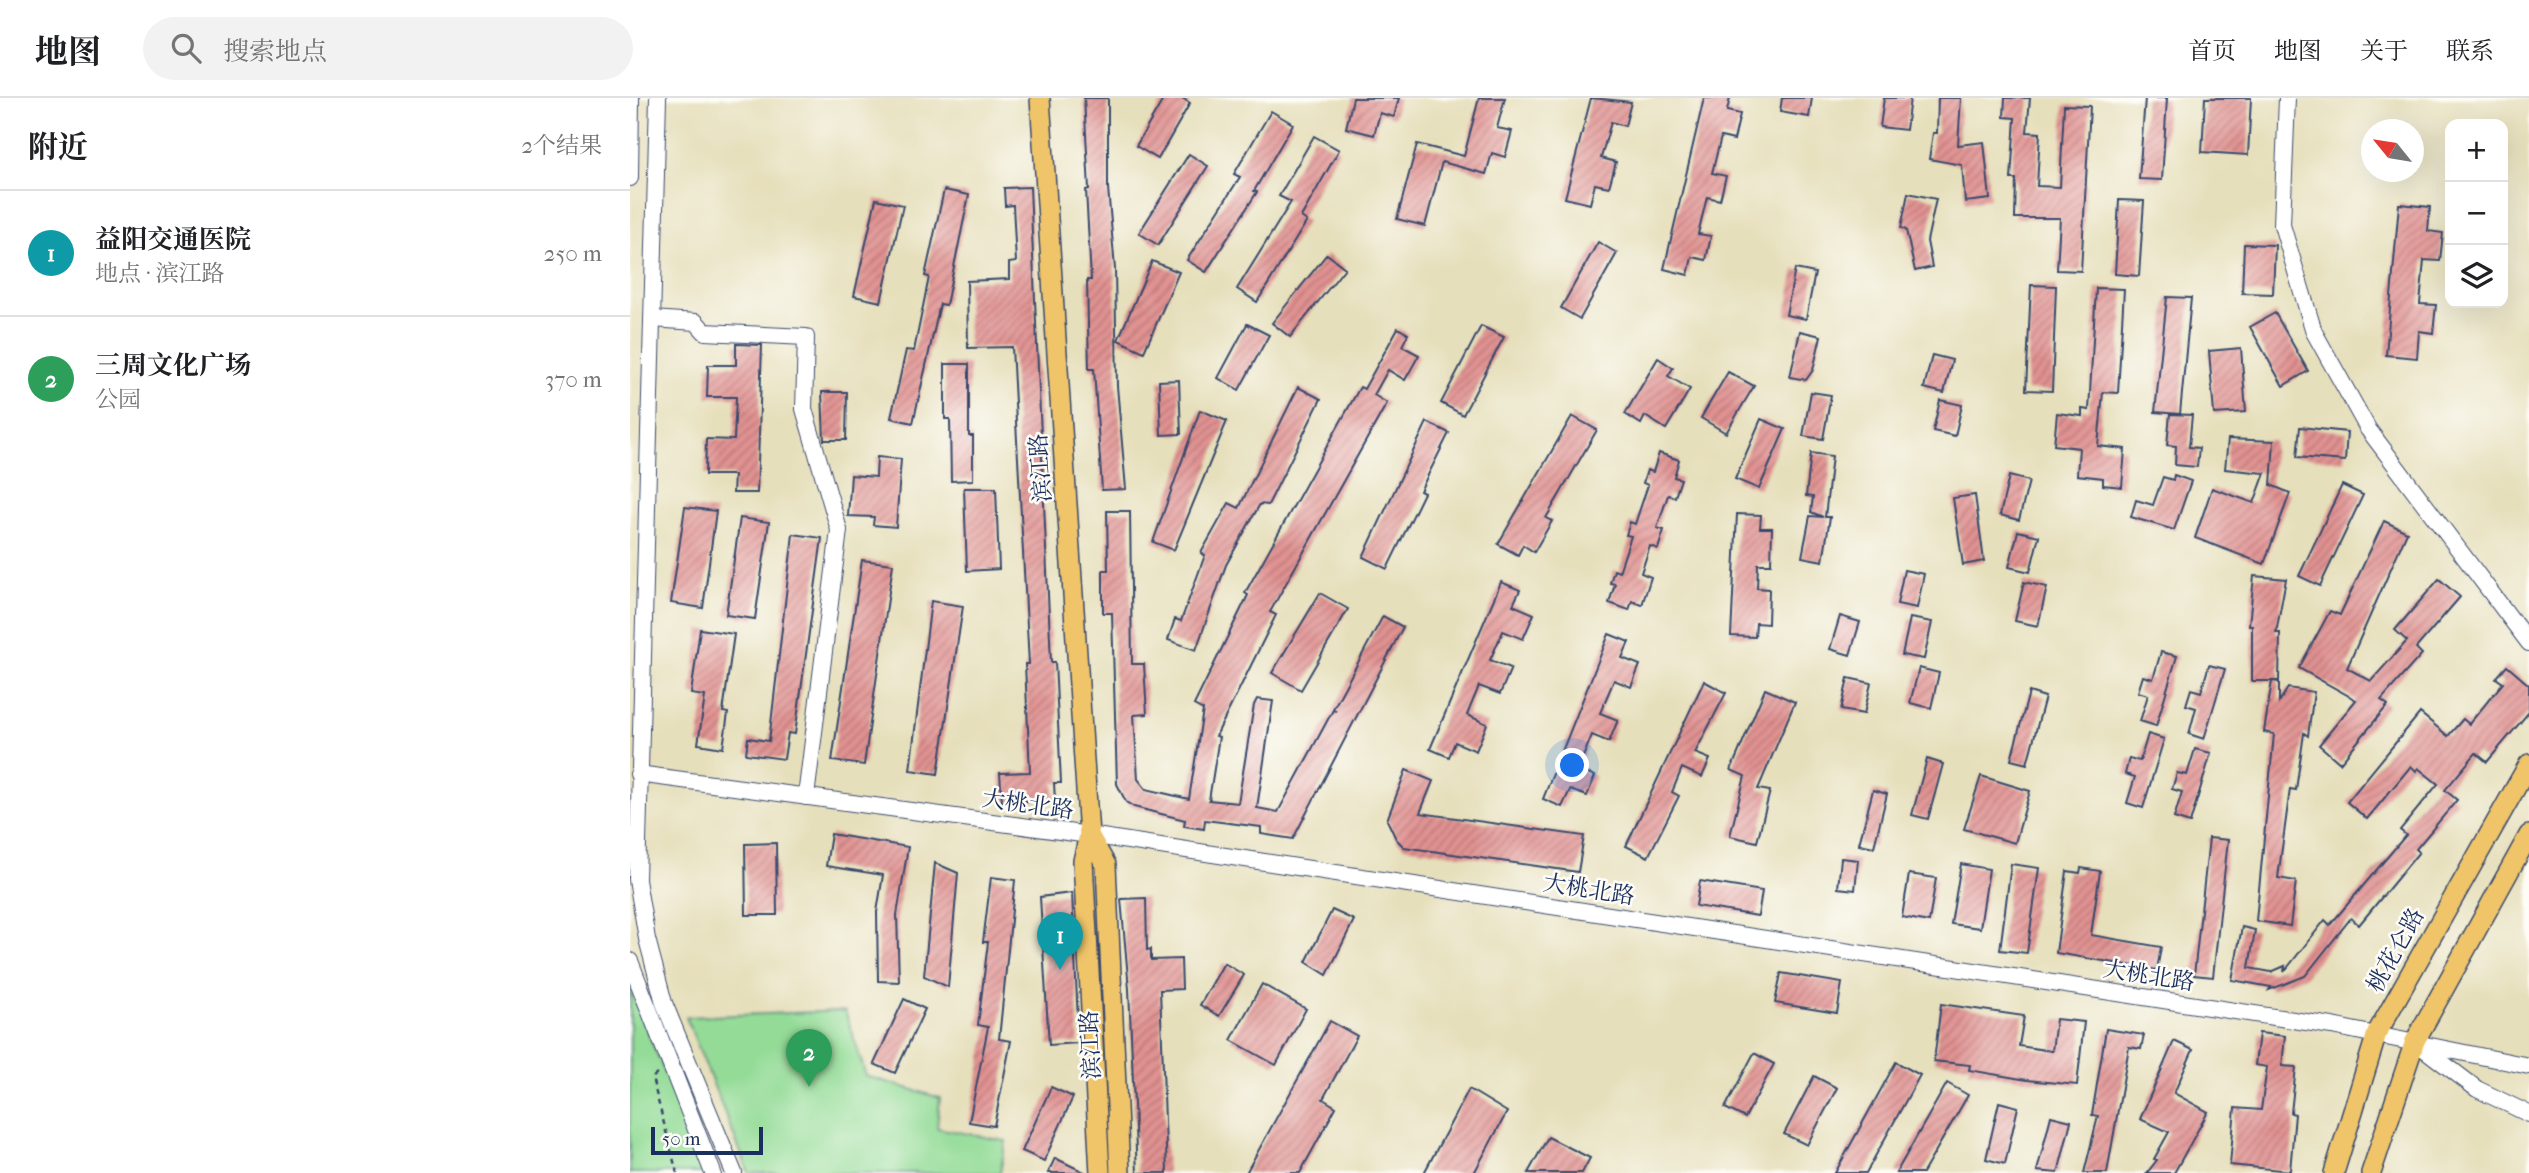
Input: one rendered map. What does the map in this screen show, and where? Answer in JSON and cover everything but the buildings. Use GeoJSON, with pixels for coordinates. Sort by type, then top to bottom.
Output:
{"type":"FeatureCollection","features":[{"type":"Feature","properties":{"kind":"main road","name":"滨江路"},"geometry":{"type":"LineString","coordinates":[[1040,98],[1089,835],[1083,861],[1100,1173]]}},
{"type":"Feature","properties":{"kind":"main road","name":"桃花仑路"},"geometry":{"type":"LineString","coordinates":[[2334,1173],[2378,1033],[2529,764]]}},
{"type":"Feature","properties":{"kind":"main road","name":"滨江路"},"geometry":{"type":"LineString","coordinates":[[1089,835],[1106,865],[1120,1173]]}},
{"type":"Feature","properties":{"kind":"main road"},"geometry":{"type":"LineString","coordinates":[[2371,1173],[2415,1041],[2529,835]]}},
{"type":"Feature","properties":{"kind":"street"},"geometry":{"type":"LineString","coordinates":[[630,178],[631,98]]}},
{"type":"Feature","properties":{"kind":"street"},"geometry":{"type":"LineString","coordinates":[[658,98],[637,880],[647,939],[664,1003],[734,1173]]}},
{"type":"Feature","properties":{"kind":"street"},"geometry":{"type":"LineString","coordinates":[[2287,98],[2281,225],[2314,332],[2368,429],[2529,643]]}},
{"type":"Feature","properties":{"kind":"street"},"geometry":{"type":"LineString","coordinates":[[652,319],[696,322],[705,332],[806,337],[804,409],[839,530],[806,797]]}},
{"type":"Feature","properties":{"kind":"street","name":"大桃北路"},"geometry":{"type":"LineString","coordinates":[[638,774],[1089,835],[2378,1033],[2529,1066]]}},
{"type":"Feature","properties":{"kind":"street"},"geometry":{"type":"LineString","coordinates":[[630,961],[713,1173]]}},
{"type":"Feature","properties":{"kind":"street"},"geometry":{"type":"LineString","coordinates":[[2415,1041],[2477,1089],[2529,1114]]}},
{"type":"Feature","properties":{"kind":"path"},"geometry":{"type":"LineString","coordinates":[[670,1065],[652,1078],[677,1173]]}},
{"type":"Feature","properties":{"kind":"green space"},"geometry":{"type":"Polygon","coordinates":[[[630,989],[706,1173],[630,1173],[630,989]]]}},
{"type":"Feature","properties":{"kind":"green space"},"geometry":{"type":"Polygon","coordinates":[[[845,1011],[866,1076],[940,1098],[937,1128],[1006,1141],[1000,1173],[749,1173],[686,1017],[845,1011]]]}},
{"type":"Feature","properties":{"kind":"place","name":"益阳交通医院"},"geometry":{"type":"Point","coordinates":[1060,970]}},
{"type":"Feature","properties":{"kind":"place","name":"三周文化广场"},"geometry":{"type":"Point","coordinates":[809,1087]}}]}
